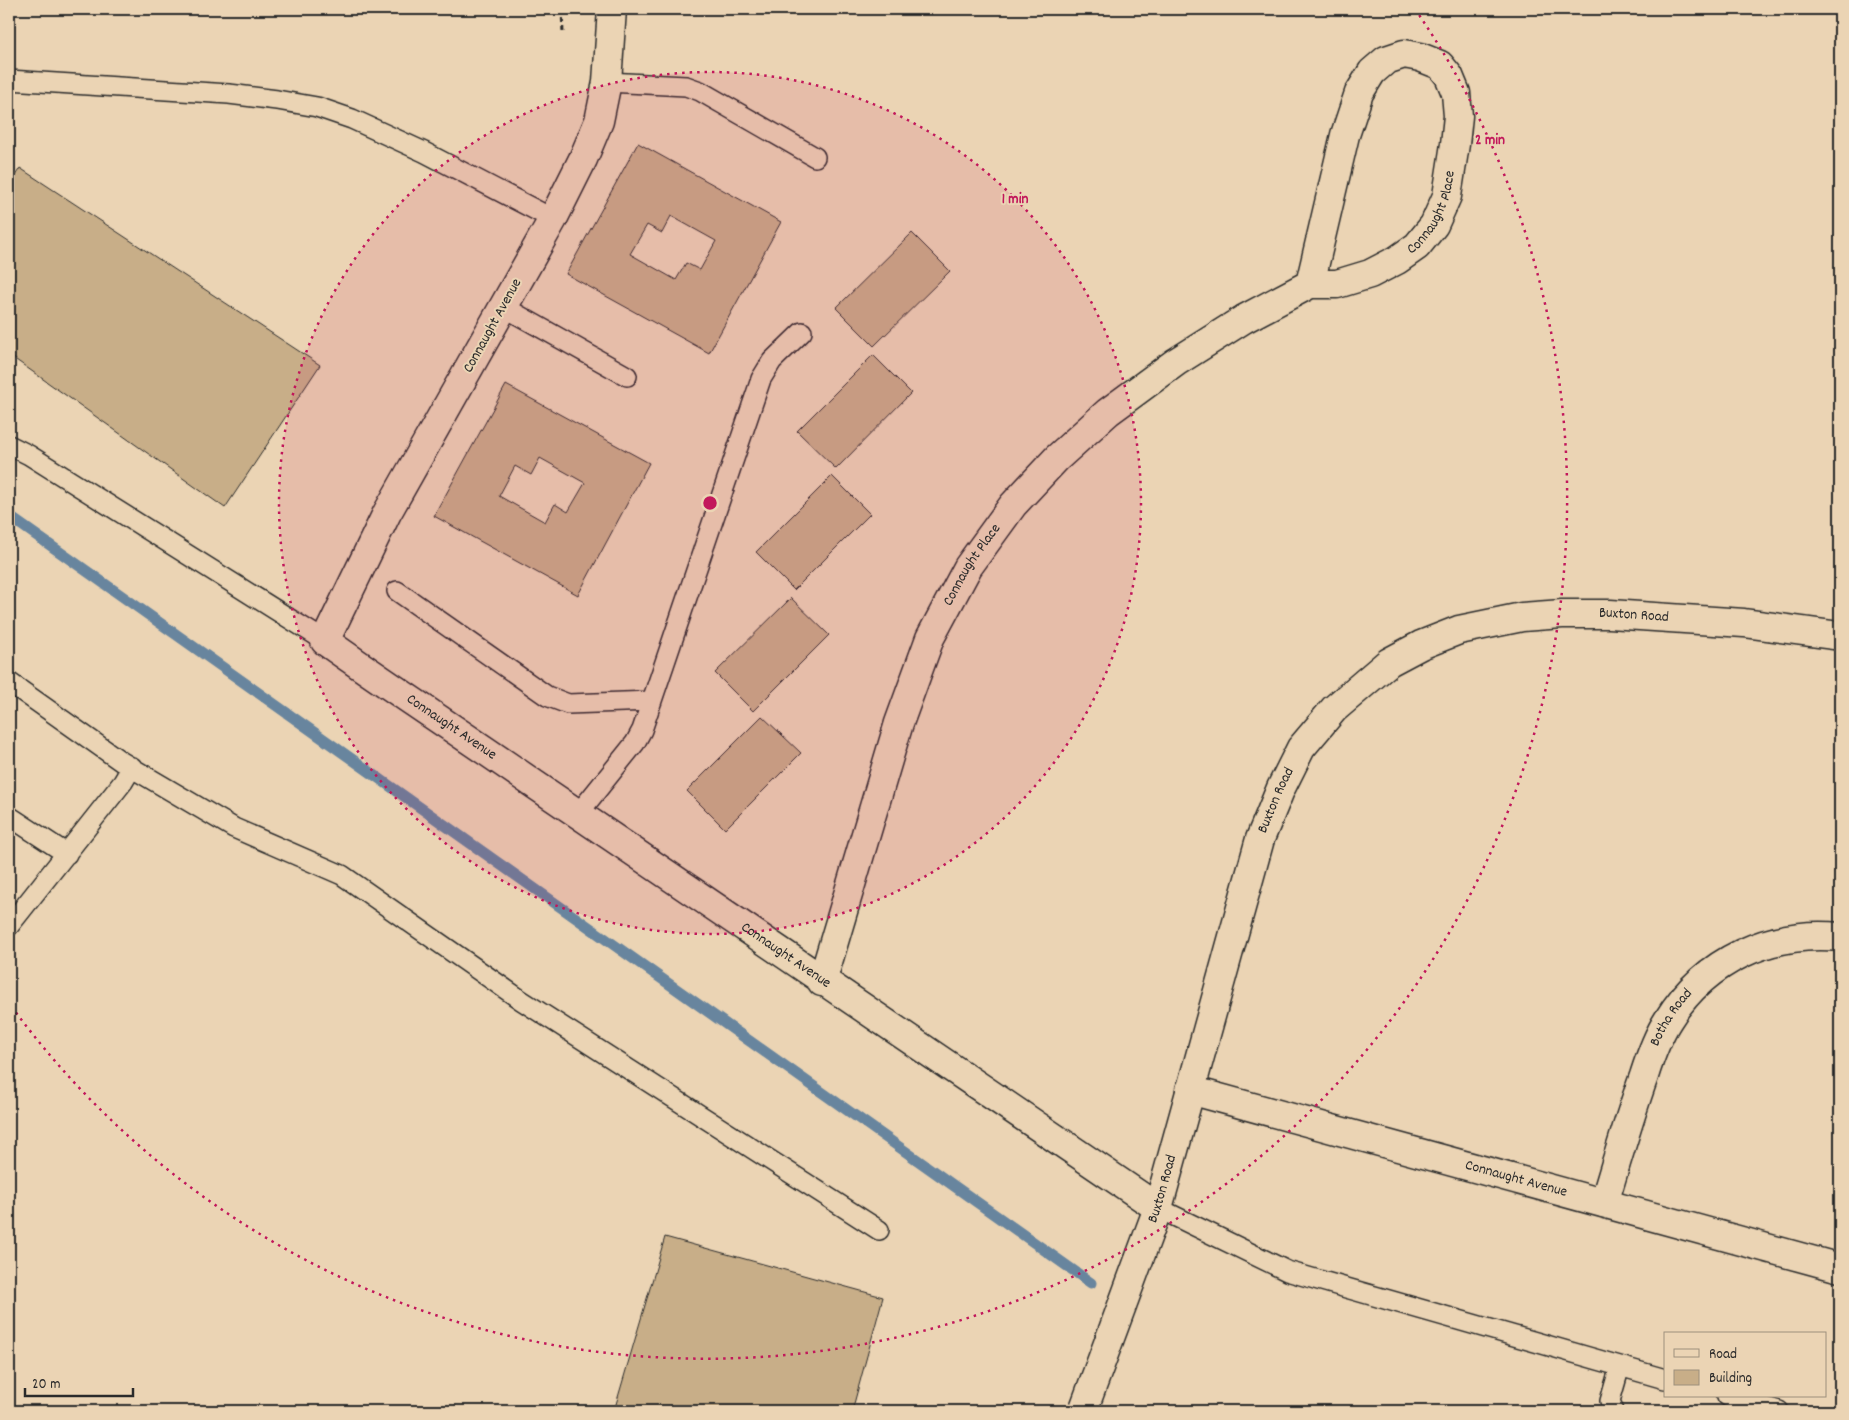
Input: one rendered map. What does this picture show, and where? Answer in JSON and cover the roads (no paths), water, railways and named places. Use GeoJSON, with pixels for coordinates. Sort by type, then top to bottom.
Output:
{"type":"FeatureCollection","features":[{"type":"Feature","properties":{"kind":"street","name":"Connaught Avenue"},"geometry":{"type":"LineString","coordinates":[[612,9],[607,82],[599,121],[584,159],[553,219],[387,513],[325,641],[822,982],[1158,1208]]}},
{"type":"Feature","properties":{"kind":"street","name":"Connaught Place"},"geometry":{"type":"LineString","coordinates":[[822,982],[899,723],[930,638],[968,567],[1013,504],[1057,458],[1108,412],[1176,362],[1244,319],[1310,284],[1337,284],[1370,274],[1398,260],[1417,246],[1434,225],[1447,196],[1458,116],[1456,93],[1449,76],[1440,65],[1420,57],[1404,54],[1386,60],[1372,72],[1360,93],[1345,134],[1310,284]]}},
{"type":"Feature","properties":{"kind":"street","name":"Buxton Road"},"geometry":{"type":"LineString","coordinates":[[1083,1411],[1158,1208],[1260,839],[1281,788],[1301,748],[1334,709],[1390,662],[1421,645],[1459,630],[1522,617],[1562,614],[1610,614],[1734,622],[1840,636]]}},
{"type":"Feature","properties":{"kind":"street","name":"Botha Road"},"geometry":{"type":"LineString","coordinates":[[1604,1203],[1631,1112],[1653,1051],[1668,1020],[1692,989],[1721,963],[1755,947],[1788,939],[1825,936],[1840,937]]}},
{"type":"Feature","properties":{"kind":"street","name":"Connaught Avenue"},"geometry":{"type":"LineString","coordinates":[[1190,1090],[1840,1268]]}},
{"type":"Feature","properties":{"kind":"lane"},"geometry":{"type":"LineString","coordinates":[[9,80],[229,94],[277,100],[317,108],[352,119],[424,152],[553,219]]}},
{"type":"Feature","properties":{"kind":"lane"},"geometry":{"type":"LineString","coordinates":[[607,82],[686,86],[700,91],[815,157]]}},
{"type":"Feature","properties":{"kind":"lane"},"geometry":{"type":"LineString","coordinates":[[504,307],[627,376]]}},
{"type":"Feature","properties":{"kind":"lane"},"geometry":{"type":"LineString","coordinates":[[578,814],[635,743],[652,700],[761,378],[772,361],[802,332]]}},
{"type":"Feature","properties":{"kind":"lane"},"geometry":{"type":"LineString","coordinates":[[9,445],[325,641]]}},
{"type":"Feature","properties":{"kind":"lane"},"geometry":{"type":"LineString","coordinates":[[396,591],[559,702],[568,704],[652,700]]}},
{"type":"Feature","properties":{"kind":"lane"},"geometry":{"type":"LineString","coordinates":[[9,682],[132,768],[234,828],[342,875],[521,1000],[879,1230]]}},
{"type":"Feature","properties":{"kind":"lane"},"geometry":{"type":"LineString","coordinates":[[9,926],[67,854],[132,768]]}},
{"type":"Feature","properties":{"kind":"lane"},"geometry":{"type":"LineString","coordinates":[[9,816],[67,854]]}},
{"type":"Feature","properties":{"kind":"lane"},"geometry":{"type":"LineString","coordinates":[[1158,1208],[1287,1271],[1664,1379]]}},
{"type":"Feature","properties":{"kind":"lane"},"geometry":{"type":"LineString","coordinates":[[1614,1411],[1610,1401],[1620,1366]]}},
{"type":"Feature","properties":{"kind":"lane"},"geometry":{"type":"LineString","coordinates":[[1733,1398],[1779,1411]]}},
{"type":"Feature","properties":{"kind":"waterway"},"geometry":{"type":"LineString","coordinates":[[9,516],[1091,1283]]}}]}
